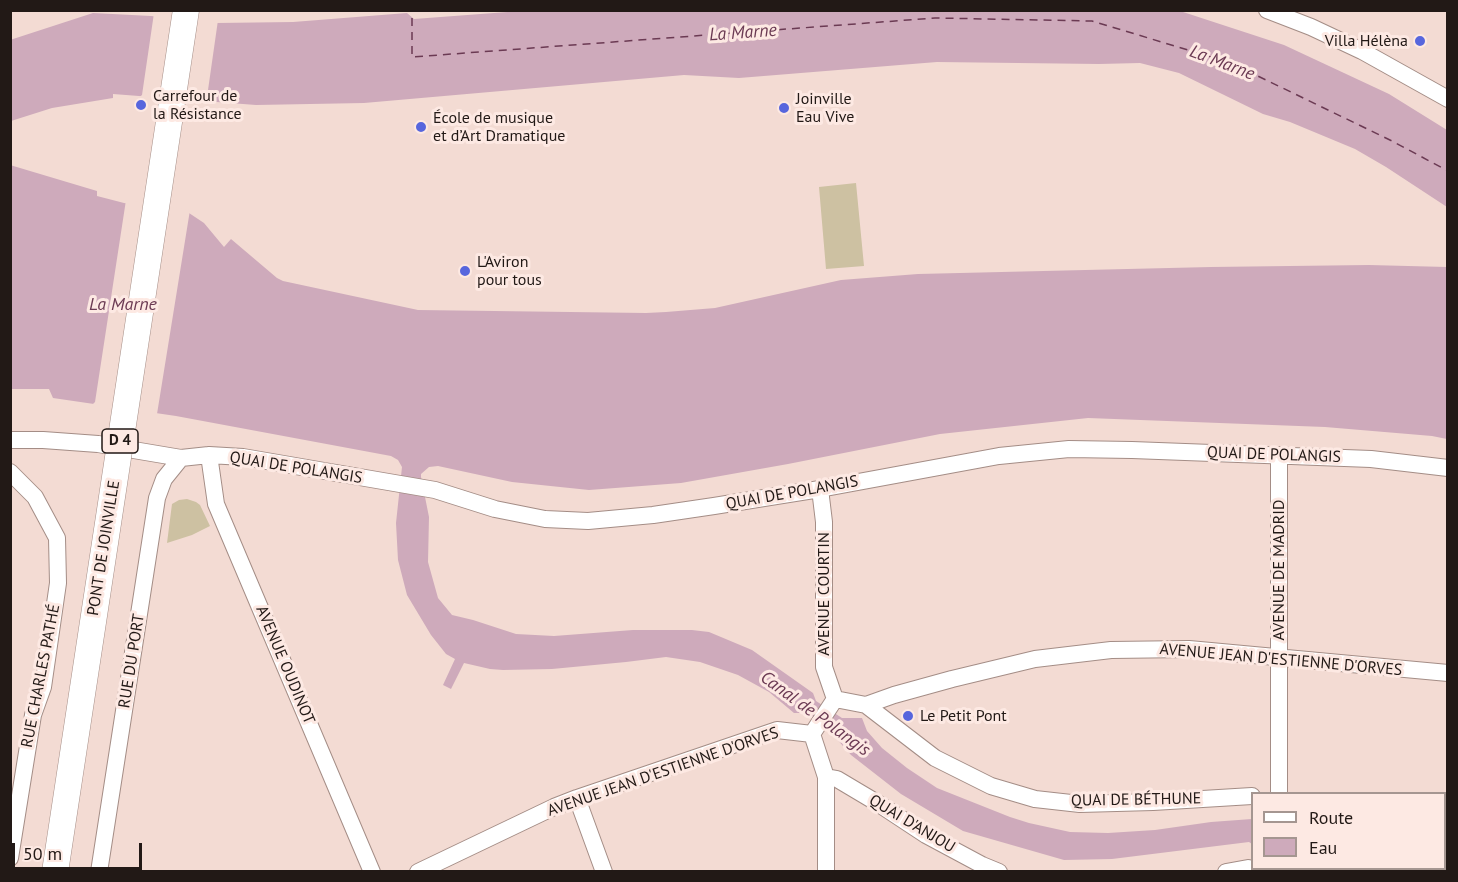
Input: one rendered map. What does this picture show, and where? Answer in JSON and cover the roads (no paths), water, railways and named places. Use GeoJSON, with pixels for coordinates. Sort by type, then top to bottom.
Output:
{"type":"FeatureCollection","features":[{"type":"Feature","properties":{"kind":"main road","name":"PONT DE JOINVILLE"},"geometry":{"type":"LineString","coordinates":[[55,872],[186,10]]}},
{"type":"Feature","properties":{"kind":"street"},"geometry":{"type":"LineString","coordinates":[[1267,10],[1311,27],[1362,51],[1448,99]]}},
{"type":"Feature","properties":{"kind":"street","name":"QUAI DE POLANGIS"},"geometry":{"type":"LineString","coordinates":[[10,440],[75,442],[181,458],[209,455],[243,457],[435,490],[495,509],[545,519],[588,521],[653,515],[820,489],[999,456],[1069,449],[1371,459],[1448,468]]}},
{"type":"Feature","properties":{"kind":"street","name":"AVENUE OUDINOT"},"geometry":{"type":"LineString","coordinates":[[209,455],[216,504],[372,872]]}},
{"type":"Feature","properties":{"kind":"street","name":"AVENUE DE MADRID"},"geometry":{"type":"LineString","coordinates":[[1279,455],[1279,792]]}},
{"type":"Feature","properties":{"kind":"street","name":"RUE DU PORT"},"geometry":{"type":"LineString","coordinates":[[99,872],[157,498],[164,479],[181,458]]}},
{"type":"Feature","properties":{"kind":"street","name":"RUE CHARLES PATHÉ"},"geometry":{"type":"LineString","coordinates":[[10,472],[35,497],[57,538],[58,583],[43,687],[33,715],[10,858]]}},
{"type":"Feature","properties":{"kind":"street","name":"AVENUE COURTIN"},"geometry":{"type":"LineString","coordinates":[[820,489],[824,522],[824,667],[835,699]]}},
{"type":"Feature","properties":{"kind":"street","name":"AVENUE JEAN D'ESTIENNE D'ORVES"},"geometry":{"type":"LineString","coordinates":[[866,705],[952,679],[1035,659],[1111,650],[1189,649],[1448,674]]}},
{"type":"Feature","properties":{"kind":"street"},"geometry":{"type":"LineString","coordinates":[[826,872],[826,777],[812,734],[835,699],[866,705]]}},
{"type":"Feature","properties":{"kind":"street","name":"QUAI DE BÉTHUNE"},"geometry":{"type":"LineString","coordinates":[[866,705],[934,758],[992,786],[1035,799],[1080,804],[1251,796]]}},
{"type":"Feature","properties":{"kind":"street","name":"AVENUE JEAN D'ESTIENNE D'ORVES"},"geometry":{"type":"LineString","coordinates":[[418,872],[577,798],[777,730],[812,734]]}},
{"type":"Feature","properties":{"kind":"street","name":"QUAI D'ANJOU"},"geometry":{"type":"LineString","coordinates":[[826,777],[837,779],[926,835],[999,872]]}},
{"type":"Feature","properties":{"kind":"street"},"geometry":{"type":"LineString","coordinates":[[577,798],[604,872]]}},
{"type":"Feature","properties":{"kind":"street"},"geometry":{"type":"LineString","coordinates":[[1226,872],[1251,869]]}},
{"type":"Feature","properties":{"kind":"water","name":"La Marne"},"geometry":{"type":"Polygon","coordinates":[[[534,10],[1180,11],[1284,45],[1389,94],[1447,130],[1447,207],[1355,149],[1290,122],[1263,114],[1179,73],[1140,63],[937,62],[739,78],[684,75],[364,103],[256,105],[113,94],[113,98],[52,108],[11,121],[10,40],[93,13],[217,23],[293,22],[407,13],[414,19],[534,10]]]}},
{"type":"Feature","properties":{"kind":"water","name":"La Marne"},"geometry":{"type":"Polygon","coordinates":[[[10,165],[97,191],[97,196],[124,203],[189,213],[204,223],[224,247],[231,239],[283,281],[418,310],[666,312],[715,308],[841,280],[918,274],[1211,267],[1369,265],[1447,267],[1447,439],[1325,427],[1088,418],[940,434],[681,483],[589,490],[512,482],[438,466],[429,467],[421,474],[429,517],[428,562],[438,598],[452,615],[516,634],[554,636],[633,630],[709,632],[752,650],[813,693],[816,701],[842,718],[862,718],[867,731],[882,748],[937,788],[1029,823],[1070,832],[1108,833],[1251,819],[1251,843],[1112,859],[1064,860],[963,831],[901,794],[851,755],[835,737],[832,730],[807,713],[794,713],[769,692],[738,675],[700,662],[666,657],[552,669],[503,670],[464,663],[451,689],[443,685],[455,659],[446,654],[431,635],[407,595],[398,560],[396,523],[402,467],[398,460],[391,456],[176,416],[53,398],[49,389],[11,389],[10,165]]]}},
{"type":"Feature","properties":{"kind":"place","name":"Villa Hélèna"},"geometry":{"type":"Point","coordinates":[1420,41]}},
{"type":"Feature","properties":{"kind":"place","name":"Carrefour de la Résistance"},"geometry":{"type":"Point","coordinates":[141,105]}},
{"type":"Feature","properties":{"kind":"place","name":"Joinville Eau Vive"},"geometry":{"type":"Point","coordinates":[784,108]}},
{"type":"Feature","properties":{"kind":"place","name":"École de musique et d’Art Dramatique"},"geometry":{"type":"Point","coordinates":[421,127]}},
{"type":"Feature","properties":{"kind":"place","name":"L'Aviron pour tous"},"geometry":{"type":"Point","coordinates":[465,271]}},
{"type":"Feature","properties":{"kind":"place","name":"Le Petit Pont"},"geometry":{"type":"Point","coordinates":[908,716]}},
{"type":"Feature","properties":{"kind":"water label","name":"Canal de Polangis"},"geometry":{"type":"Point","coordinates":[815,714]}}]}
